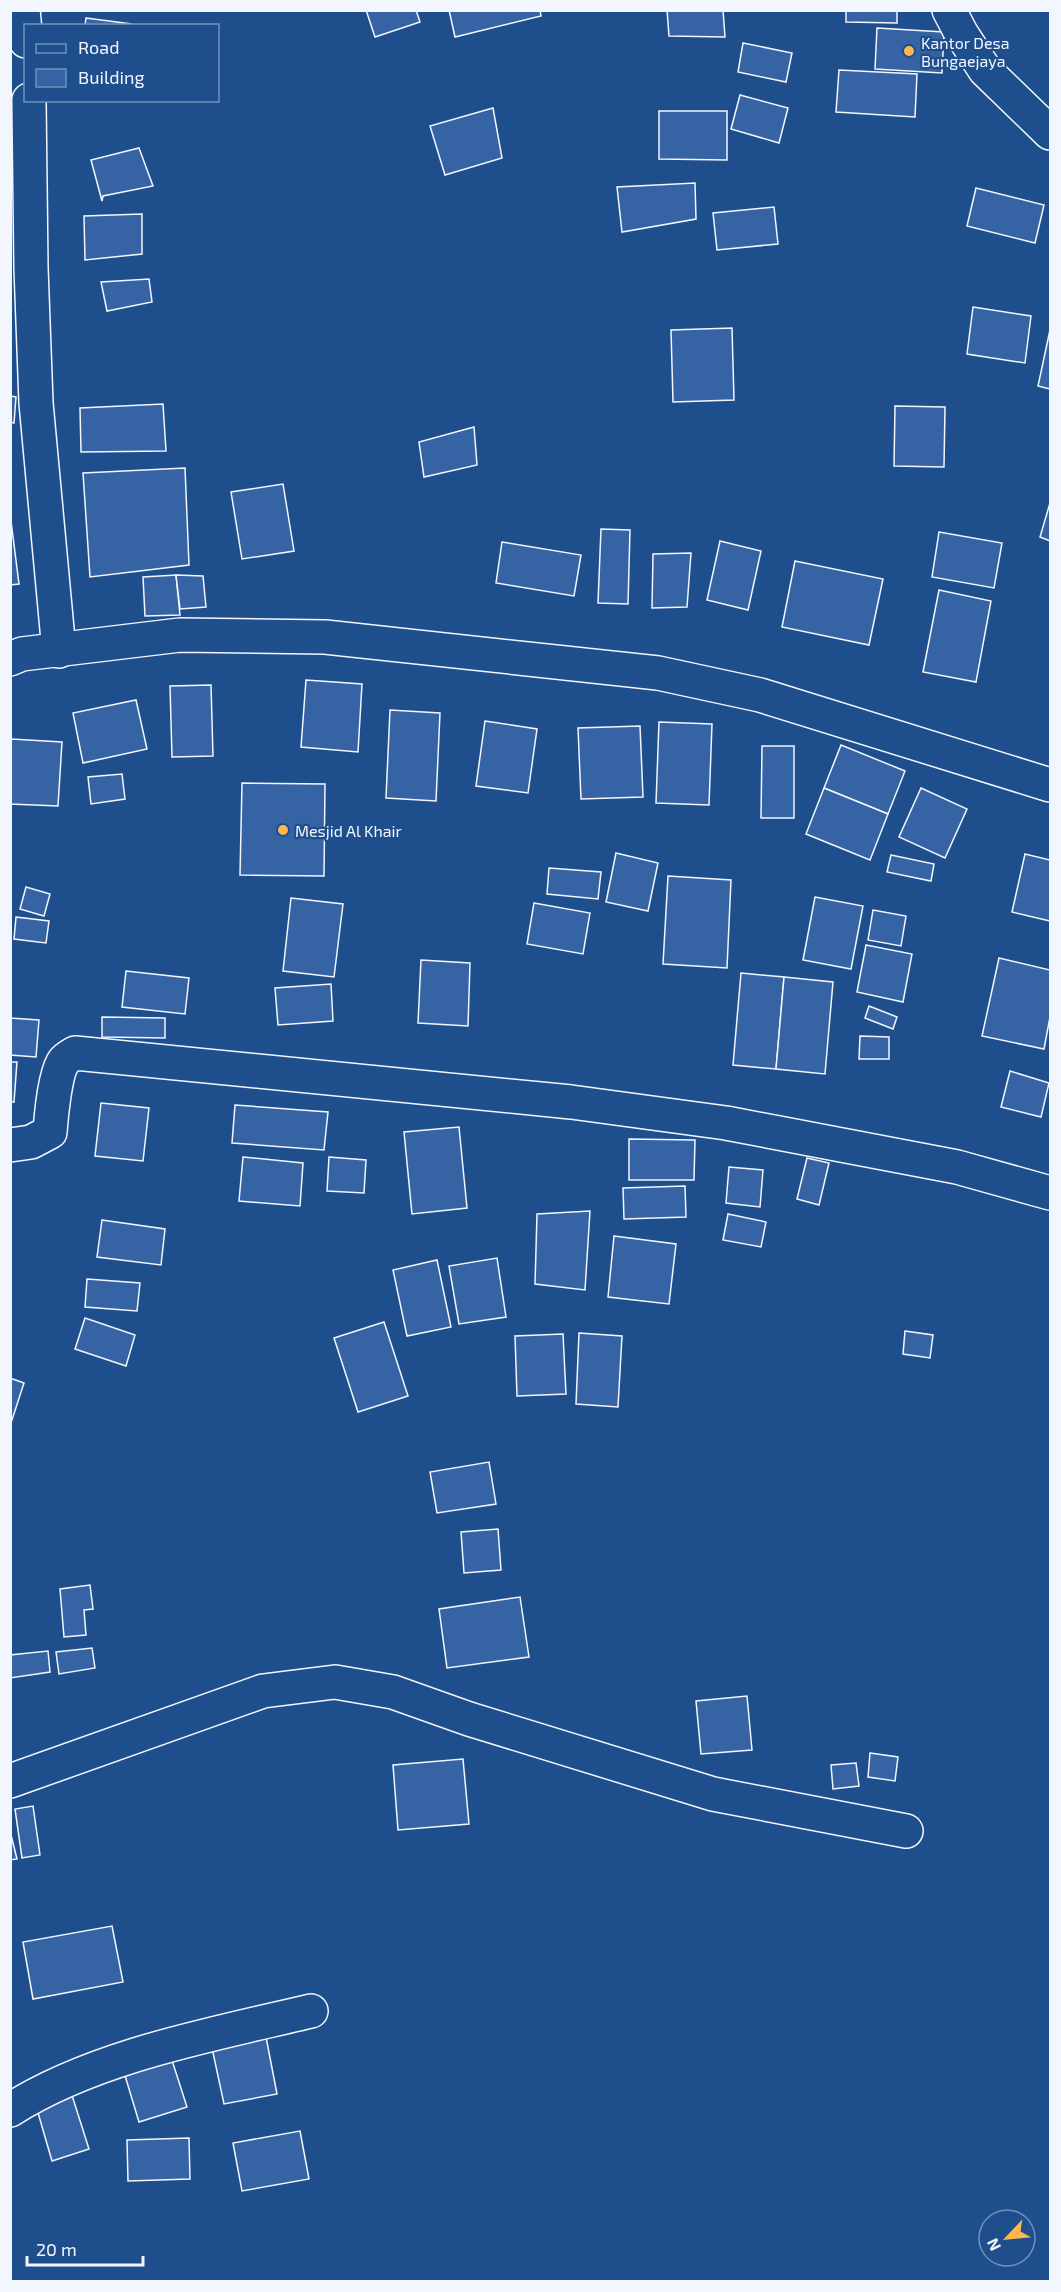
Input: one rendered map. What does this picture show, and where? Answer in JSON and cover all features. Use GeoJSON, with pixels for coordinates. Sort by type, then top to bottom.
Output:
{"type":"FeatureCollection","features":[{"type":"Feature","properties":{"kind":"street"},"geometry":{"type":"LineString","coordinates":[[949,10],[985,70],[1050,134]]}},
{"type":"Feature","properties":{"kind":"street"},"geometry":{"type":"LineString","coordinates":[[29,102],[31,267],[36,402],[59,651]]}},
{"type":"Feature","properties":{"kind":"street"},"geometry":{"type":"LineString","coordinates":[[10,659],[22,654],[180,635],[326,637],[657,673],[760,695],[1050,785]]}},
{"type":"Feature","properties":{"kind":"street"},"geometry":{"type":"LineString","coordinates":[[10,1145],[32,1142],[50,1132],[59,1071],[63,1062],[75,1053],[571,1102],[726,1123],[957,1167],[1050,1193]]}},
{"type":"Feature","properties":{"kind":"street"},"geometry":{"type":"LineString","coordinates":[[10,1781],[263,1691],[335,1682],[393,1692],[470,1719],[713,1794],[906,1831]]}},
{"type":"Feature","properties":{"kind":"street"},"geometry":{"type":"LineString","coordinates":[[10,2110],[34,2095],[108,2064],[311,2011]]}},
{"type":"Feature","properties":{"kind":"building"},"geometry":{"type":"Polygon","coordinates":[[[366,10],[416,10],[420,22],[375,37],[366,10]]]}},
{"type":"Feature","properties":{"kind":"building"},"geometry":{"type":"Polygon","coordinates":[[[449,10],[540,10],[541,16],[455,37],[449,10]]]}},
{"type":"Feature","properties":{"kind":"building"},"geometry":{"type":"Polygon","coordinates":[[[667,10],[723,10],[725,37],[669,36],[667,10]]]}},
{"type":"Feature","properties":{"kind":"building"},"geometry":{"type":"Polygon","coordinates":[[[846,10],[897,10],[897,23],[846,22],[846,10]]]}},
{"type":"Feature","properties":{"kind":"building"},"geometry":{"type":"Polygon","coordinates":[[[86,18],[132,24],[85,24],[86,18]]]}},
{"type":"Feature","properties":{"kind":"building","name":"Kantor Desa Bungaejaya"},"geometry":{"type":"Polygon","coordinates":[[[877,28],[944,32],[942,73],[875,69],[877,28]]]}},
{"type":"Feature","properties":{"kind":"building"},"geometry":{"type":"Polygon","coordinates":[[[743,43],[792,53],[786,82],[738,72],[743,43]]]}},
{"type":"Feature","properties":{"kind":"building"},"geometry":{"type":"Polygon","coordinates":[[[839,70],[917,74],[915,117],[836,112],[839,70]]]}},
{"type":"Feature","properties":{"kind":"building"},"geometry":{"type":"Polygon","coordinates":[[[740,95],[788,108],[779,143],[731,129],[740,95]]]}},
{"type":"Feature","properties":{"kind":"building"},"geometry":{"type":"Polygon","coordinates":[[[493,108],[502,158],[445,175],[430,126],[493,108]]]}},
{"type":"Feature","properties":{"kind":"building"},"geometry":{"type":"Polygon","coordinates":[[[659,111],[727,111],[727,160],[659,159],[659,111]]]}},
{"type":"Feature","properties":{"kind":"building"},"geometry":{"type":"Polygon","coordinates":[[[139,148],[153,186],[103,196],[102,201],[91,160],[139,148]]]}},
{"type":"Feature","properties":{"kind":"building"},"geometry":{"type":"Polygon","coordinates":[[[695,183],[696,219],[622,232],[617,187],[695,183]]]}},
{"type":"Feature","properties":{"kind":"building"},"geometry":{"type":"Polygon","coordinates":[[[976,188],[1044,205],[1035,243],[967,226],[976,188]]]}},
{"type":"Feature","properties":{"kind":"building"},"geometry":{"type":"Polygon","coordinates":[[[774,207],[778,244],[717,250],[713,213],[774,207]]]}},
{"type":"Feature","properties":{"kind":"building"},"geometry":{"type":"Polygon","coordinates":[[[142,214],[142,254],[85,260],[84,216],[142,214]]]}},
{"type":"Feature","properties":{"kind":"building"},"geometry":{"type":"Polygon","coordinates":[[[149,279],[152,302],[107,311],[101,282],[149,279]]]}},
{"type":"Feature","properties":{"kind":"building"},"geometry":{"type":"Polygon","coordinates":[[[973,307],[1031,316],[1025,363],[967,354],[973,307]]]}},
{"type":"Feature","properties":{"kind":"building"},"geometry":{"type":"Polygon","coordinates":[[[732,328],[734,400],[673,402],[671,330],[732,328]]]}},
{"type":"Feature","properties":{"kind":"building"},"geometry":{"type":"Polygon","coordinates":[[[1050,330],[1050,389],[1038,386],[1050,330]]]}},
{"type":"Feature","properties":{"kind":"building"},"geometry":{"type":"Polygon","coordinates":[[[10,396],[16,397],[14,423],[10,422],[10,396]]]}},
{"type":"Feature","properties":{"kind":"building"},"geometry":{"type":"Polygon","coordinates":[[[163,404],[166,451],[81,452],[80,408],[163,404]]]}},
{"type":"Feature","properties":{"kind":"building"},"geometry":{"type":"Polygon","coordinates":[[[895,406],[945,407],[944,467],[894,466],[895,406]]]}},
{"type":"Feature","properties":{"kind":"building"},"geometry":{"type":"Polygon","coordinates":[[[474,427],[477,465],[424,477],[419,442],[474,427]]]}},
{"type":"Feature","properties":{"kind":"building"},"geometry":{"type":"Polygon","coordinates":[[[185,468],[189,565],[90,577],[83,473],[185,468]]]}},
{"type":"Feature","properties":{"kind":"building"},"geometry":{"type":"Polygon","coordinates":[[[283,484],[294,551],[242,559],[231,492],[283,484]]]}},
{"type":"Feature","properties":{"kind":"building"},"geometry":{"type":"Polygon","coordinates":[[[1050,503],[1050,541],[1040,537],[1050,503]]]}},
{"type":"Feature","properties":{"kind":"building"},"geometry":{"type":"Polygon","coordinates":[[[10,513],[19,584],[10,585],[10,513]]]}},
{"type":"Feature","properties":{"kind":"building"},"geometry":{"type":"Polygon","coordinates":[[[601,529],[630,530],[628,604],[598,603],[601,529]]]}},
{"type":"Feature","properties":{"kind":"building"},"geometry":{"type":"Polygon","coordinates":[[[939,532],[1002,543],[994,588],[932,577],[939,532]]]}},
{"type":"Feature","properties":{"kind":"building"},"geometry":{"type":"Polygon","coordinates":[[[720,541],[761,551],[748,610],[707,600],[720,541]]]}},
{"type":"Feature","properties":{"kind":"building"},"geometry":{"type":"Polygon","coordinates":[[[502,542],[581,555],[574,596],[496,583],[502,542]]]}},
{"type":"Feature","properties":{"kind":"building"},"geometry":{"type":"Polygon","coordinates":[[[691,553],[687,607],[652,608],[653,554],[691,553]]]}},
{"type":"Feature","properties":{"kind":"building"},"geometry":{"type":"Polygon","coordinates":[[[795,561],[883,579],[869,645],[782,627],[795,561]]]}},
{"type":"Feature","properties":{"kind":"building"},"geometry":{"type":"Polygon","coordinates":[[[176,575],[180,615],[145,616],[143,577],[176,575]]]}},
{"type":"Feature","properties":{"kind":"building"},"geometry":{"type":"Polygon","coordinates":[[[176,575],[203,576],[206,607],[180,609],[176,575]]]}},
{"type":"Feature","properties":{"kind":"building"},"geometry":{"type":"Polygon","coordinates":[[[939,590],[991,601],[976,682],[923,672],[939,590]]]}},
{"type":"Feature","properties":{"kind":"building"},"geometry":{"type":"Polygon","coordinates":[[[306,680],[362,684],[358,752],[301,747],[306,680]]]}},
{"type":"Feature","properties":{"kind":"building"},"geometry":{"type":"Polygon","coordinates":[[[211,685],[213,756],[172,757],[170,686],[211,685]]]}},
{"type":"Feature","properties":{"kind":"building"},"geometry":{"type":"Polygon","coordinates":[[[136,700],[147,749],[83,763],[73,713],[136,700]]]}},
{"type":"Feature","properties":{"kind":"building"},"geometry":{"type":"Polygon","coordinates":[[[390,710],[440,713],[436,801],[386,798],[390,710]]]}},
{"type":"Feature","properties":{"kind":"building"},"geometry":{"type":"Polygon","coordinates":[[[485,721],[537,729],[528,793],[476,786],[485,721]]]}},
{"type":"Feature","properties":{"kind":"building"},"geometry":{"type":"Polygon","coordinates":[[[659,722],[712,724],[709,805],[656,803],[659,722]]]}},
{"type":"Feature","properties":{"kind":"building"},"geometry":{"type":"Polygon","coordinates":[[[640,726],[643,797],[581,799],[578,728],[640,726]]]}},
{"type":"Feature","properties":{"kind":"building"},"geometry":{"type":"Polygon","coordinates":[[[11,739],[62,742],[58,806],[10,804],[11,739]]]}},
{"type":"Feature","properties":{"kind":"building"},"geometry":{"type":"Polygon","coordinates":[[[841,745],[905,771],[888,814],[824,788],[841,745]]]}},
{"type":"Feature","properties":{"kind":"building"},"geometry":{"type":"Polygon","coordinates":[[[762,746],[794,746],[794,818],[761,818],[762,746]]]}},
{"type":"Feature","properties":{"kind":"building"},"geometry":{"type":"Polygon","coordinates":[[[122,774],[125,799],[91,804],[88,777],[122,774]]]}},
{"type":"Feature","properties":{"kind":"building","name":"Mesjid Al Khair"},"geometry":{"type":"Polygon","coordinates":[[[242,783],[325,784],[324,876],[240,875],[242,783]]]}},
{"type":"Feature","properties":{"kind":"building"},"geometry":{"type":"Polygon","coordinates":[[[824,788],[888,814],[870,860],[806,834],[824,788]]]}},
{"type":"Feature","properties":{"kind":"building"},"geometry":{"type":"Polygon","coordinates":[[[921,788],[967,809],[945,858],[899,837],[921,788]]]}},
{"type":"Feature","properties":{"kind":"building"},"geometry":{"type":"Polygon","coordinates":[[[616,853],[658,863],[648,911],[606,902],[616,853]]]}},
{"type":"Feature","properties":{"kind":"building"},"geometry":{"type":"Polygon","coordinates":[[[1025,854],[1050,860],[1050,921],[1012,912],[1025,854]]]}},
{"type":"Feature","properties":{"kind":"building"},"geometry":{"type":"Polygon","coordinates":[[[891,855],[934,864],[931,881],[887,872],[891,855]]]}},
{"type":"Feature","properties":{"kind":"building"},"geometry":{"type":"Polygon","coordinates":[[[549,868],[601,872],[598,899],[547,894],[549,868]]]}},
{"type":"Feature","properties":{"kind":"building"},"geometry":{"type":"Polygon","coordinates":[[[668,876],[731,880],[727,968],[663,964],[668,876]]]}},
{"type":"Feature","properties":{"kind":"building"},"geometry":{"type":"Polygon","coordinates":[[[26,887],[50,894],[44,916],[20,909],[26,887]]]}},
{"type":"Feature","properties":{"kind":"building"},"geometry":{"type":"Polygon","coordinates":[[[815,897],[863,906],[851,969],[803,960],[815,897]]]}},
{"type":"Feature","properties":{"kind":"building"},"geometry":{"type":"Polygon","coordinates":[[[291,898],[343,904],[334,977],[283,971],[291,898]]]}},
{"type":"Feature","properties":{"kind":"building"},"geometry":{"type":"Polygon","coordinates":[[[534,903],[590,913],[583,954],[527,944],[534,903]]]}},
{"type":"Feature","properties":{"kind":"building"},"geometry":{"type":"Polygon","coordinates":[[[873,910],[906,916],[901,946],[868,940],[873,910]]]}},
{"type":"Feature","properties":{"kind":"building"},"geometry":{"type":"Polygon","coordinates":[[[16,917],[49,921],[46,943],[14,939],[16,917]]]}},
{"type":"Feature","properties":{"kind":"building"},"geometry":{"type":"Polygon","coordinates":[[[866,945],[912,954],[903,1002],[857,992],[866,945]]]}},
{"type":"Feature","properties":{"kind":"building"},"geometry":{"type":"Polygon","coordinates":[[[999,958],[1050,970],[1050,1017],[1044,1049],[982,1036],[999,958]]]}},
{"type":"Feature","properties":{"kind":"building"},"geometry":{"type":"Polygon","coordinates":[[[421,960],[470,963],[468,1026],[418,1023],[421,960]]]}},
{"type":"Feature","properties":{"kind":"building"},"geometry":{"type":"Polygon","coordinates":[[[126,971],[189,978],[185,1014],[122,1007],[126,971]]]}},
{"type":"Feature","properties":{"kind":"building"},"geometry":{"type":"Polygon","coordinates":[[[741,973],[784,977],[776,1069],[733,1065],[741,973]]]}},
{"type":"Feature","properties":{"kind":"building"},"geometry":{"type":"Polygon","coordinates":[[[784,977],[833,982],[825,1074],[776,1069],[784,977]]]}},
{"type":"Feature","properties":{"kind":"building"},"geometry":{"type":"Polygon","coordinates":[[[331,984],[333,1021],[278,1025],[275,988],[331,984]]]}},
{"type":"Feature","properties":{"kind":"building"},"geometry":{"type":"Polygon","coordinates":[[[869,1006],[897,1017],[893,1029],[865,1018],[869,1006]]]}},
{"type":"Feature","properties":{"kind":"building"},"geometry":{"type":"Polygon","coordinates":[[[102,1017],[165,1018],[165,1038],[102,1037],[102,1017]]]}},
{"type":"Feature","properties":{"kind":"building"},"geometry":{"type":"Polygon","coordinates":[[[10,1018],[39,1020],[36,1057],[10,1055],[10,1018]]]}},
{"type":"Feature","properties":{"kind":"building"},"geometry":{"type":"Polygon","coordinates":[[[860,1036],[889,1037],[889,1059],[859,1059],[860,1036]]]}},
{"type":"Feature","properties":{"kind":"building"},"geometry":{"type":"Polygon","coordinates":[[[10,1062],[17,1062],[14,1102],[10,1102],[10,1062]]]}},
{"type":"Feature","properties":{"kind":"building"},"geometry":{"type":"Polygon","coordinates":[[[1010,1071],[1049,1083],[1041,1117],[1001,1107],[1010,1071]]]}},
{"type":"Feature","properties":{"kind":"building"},"geometry":{"type":"Polygon","coordinates":[[[101,1103],[149,1108],[143,1161],[95,1156],[101,1103]]]}},
{"type":"Feature","properties":{"kind":"building"},"geometry":{"type":"Polygon","coordinates":[[[235,1105],[328,1112],[324,1150],[232,1143],[235,1105]]]}},
{"type":"Feature","properties":{"kind":"building"},"geometry":{"type":"Polygon","coordinates":[[[459,1127],[467,1208],[412,1214],[404,1132],[459,1127]]]}},
{"type":"Feature","properties":{"kind":"building"},"geometry":{"type":"Polygon","coordinates":[[[629,1139],[695,1140],[694,1180],[629,1180],[629,1139]]]}},
{"type":"Feature","properties":{"kind":"building"},"geometry":{"type":"Polygon","coordinates":[[[243,1157],[303,1163],[300,1206],[239,1201],[243,1157]]]}},
{"type":"Feature","properties":{"kind":"building"},"geometry":{"type":"Polygon","coordinates":[[[329,1157],[366,1160],[364,1193],[327,1191],[329,1157]]]}},
{"type":"Feature","properties":{"kind":"building"},"geometry":{"type":"Polygon","coordinates":[[[807,1158],[829,1163],[819,1205],[797,1199],[807,1158]]]}},
{"type":"Feature","properties":{"kind":"building"},"geometry":{"type":"Polygon","coordinates":[[[729,1167],[763,1170],[760,1207],[726,1203],[729,1167]]]}},
{"type":"Feature","properties":{"kind":"building"},"geometry":{"type":"Polygon","coordinates":[[[685,1186],[686,1217],[624,1219],[623,1188],[685,1186]]]}},
{"type":"Feature","properties":{"kind":"building"},"geometry":{"type":"Polygon","coordinates":[[[590,1211],[585,1290],[535,1284],[537,1214],[590,1211]]]}},
{"type":"Feature","properties":{"kind":"building"},"geometry":{"type":"Polygon","coordinates":[[[728,1214],[766,1222],[761,1247],[723,1240],[728,1214]]]}},
{"type":"Feature","properties":{"kind":"building"},"geometry":{"type":"Polygon","coordinates":[[[102,1220],[165,1229],[161,1265],[97,1257],[102,1220]]]}},
{"type":"Feature","properties":{"kind":"building"},"geometry":{"type":"Polygon","coordinates":[[[614,1236],[676,1244],[669,1304],[608,1297],[614,1236]]]}},
{"type":"Feature","properties":{"kind":"building"},"geometry":{"type":"Polygon","coordinates":[[[497,1258],[506,1317],[459,1324],[449,1266],[497,1258]]]}},
{"type":"Feature","properties":{"kind":"building"},"geometry":{"type":"Polygon","coordinates":[[[437,1260],[451,1327],[407,1336],[393,1270],[437,1260]]]}},
{"type":"Feature","properties":{"kind":"building"},"geometry":{"type":"Polygon","coordinates":[[[87,1279],[140,1283],[137,1311],[85,1307],[87,1279]]]}},
{"type":"Feature","properties":{"kind":"building"},"geometry":{"type":"Polygon","coordinates":[[[85,1318],[135,1335],[126,1366],[75,1349],[85,1318]]]}},
{"type":"Feature","properties":{"kind":"building"},"geometry":{"type":"Polygon","coordinates":[[[384,1322],[408,1396],[358,1412],[334,1338],[384,1322]]]}},
{"type":"Feature","properties":{"kind":"building"},"geometry":{"type":"Polygon","coordinates":[[[905,1331],[933,1335],[930,1358],[903,1354],[905,1331]]]}},
{"type":"Feature","properties":{"kind":"building"},"geometry":{"type":"Polygon","coordinates":[[[579,1333],[622,1336],[618,1407],[576,1404],[579,1333]]]}},
{"type":"Feature","properties":{"kind":"building"},"geometry":{"type":"Polygon","coordinates":[[[563,1334],[566,1394],[517,1396],[515,1336],[563,1334]]]}},
{"type":"Feature","properties":{"kind":"building"},"geometry":{"type":"Polygon","coordinates":[[[10,1378],[24,1383],[10,1426],[10,1378]]]}},
{"type":"Feature","properties":{"kind":"building"},"geometry":{"type":"Polygon","coordinates":[[[489,1462],[496,1504],[437,1513],[430,1472],[489,1462]]]}},
{"type":"Feature","properties":{"kind":"building"},"geometry":{"type":"Polygon","coordinates":[[[498,1529],[501,1570],[464,1573],[461,1532],[498,1529]]]}},
{"type":"Feature","properties":{"kind":"building"},"geometry":{"type":"Polygon","coordinates":[[[90,1585],[93,1609],[84,1610],[86,1635],[64,1637],[60,1589],[90,1585]]]}},
{"type":"Feature","properties":{"kind":"building"},"geometry":{"type":"Polygon","coordinates":[[[520,1597],[529,1657],[447,1668],[439,1609],[520,1597]]]}},
{"type":"Feature","properties":{"kind":"building"},"geometry":{"type":"Polygon","coordinates":[[[92,1648],[95,1668],[59,1674],[56,1652],[92,1648]]]}},
{"type":"Feature","properties":{"kind":"building"},"geometry":{"type":"Polygon","coordinates":[[[48,1651],[50,1672],[10,1678],[10,1655],[48,1651]]]}},
{"type":"Feature","properties":{"kind":"building"},"geometry":{"type":"Polygon","coordinates":[[[747,1696],[752,1750],[701,1754],[696,1701],[747,1696]]]}},
{"type":"Feature","properties":{"kind":"building"},"geometry":{"type":"Polygon","coordinates":[[[870,1753],[898,1757],[895,1781],[868,1777],[870,1753]]]}},
{"type":"Feature","properties":{"kind":"building"},"geometry":{"type":"Polygon","coordinates":[[[463,1759],[469,1824],[398,1830],[393,1765],[463,1759]]]}},
{"type":"Feature","properties":{"kind":"building"},"geometry":{"type":"Polygon","coordinates":[[[856,1763],[859,1786],[833,1789],[831,1765],[856,1763]]]}},
{"type":"Feature","properties":{"kind":"building"},"geometry":{"type":"Polygon","coordinates":[[[33,1806],[40,1855],[22,1858],[15,1809],[33,1806]]]}},
{"type":"Feature","properties":{"kind":"building"},"geometry":{"type":"Polygon","coordinates":[[[10,1831],[17,1859],[10,1860],[10,1831]]]}},
{"type":"Feature","properties":{"kind":"building"},"geometry":{"type":"Polygon","coordinates":[[[112,1926],[123,1982],[33,1999],[23,1942],[112,1926]]]}},
{"type":"Feature","properties":{"kind":"building"},"geometry":{"type":"Polygon","coordinates":[[[266,2037],[277,2094],[224,2104],[212,2048],[266,2037]]]}},
{"type":"Feature","properties":{"kind":"building"},"geometry":{"type":"Polygon","coordinates":[[[170,2054],[187,2107],[139,2122],[123,2069],[170,2054]]]}},
{"type":"Feature","properties":{"kind":"building"},"geometry":{"type":"Polygon","coordinates":[[[70,2089],[89,2149],[52,2161],[34,2099],[70,2089]]]}},
{"type":"Feature","properties":{"kind":"building"},"geometry":{"type":"Polygon","coordinates":[[[300,2131],[309,2179],[242,2191],[233,2143],[300,2131]]]}},
{"type":"Feature","properties":{"kind":"building"},"geometry":{"type":"Polygon","coordinates":[[[189,2138],[190,2179],[128,2181],[127,2140],[189,2138]]]}},
{"type":"Feature","properties":{"kind":"place","name":"Kantor Desa Bungaejaya"},"geometry":{"type":"Point","coordinates":[909,51]}},
{"type":"Feature","properties":{"kind":"place","name":"Mesjid Al Khair"},"geometry":{"type":"Point","coordinates":[283,830]}}]}
